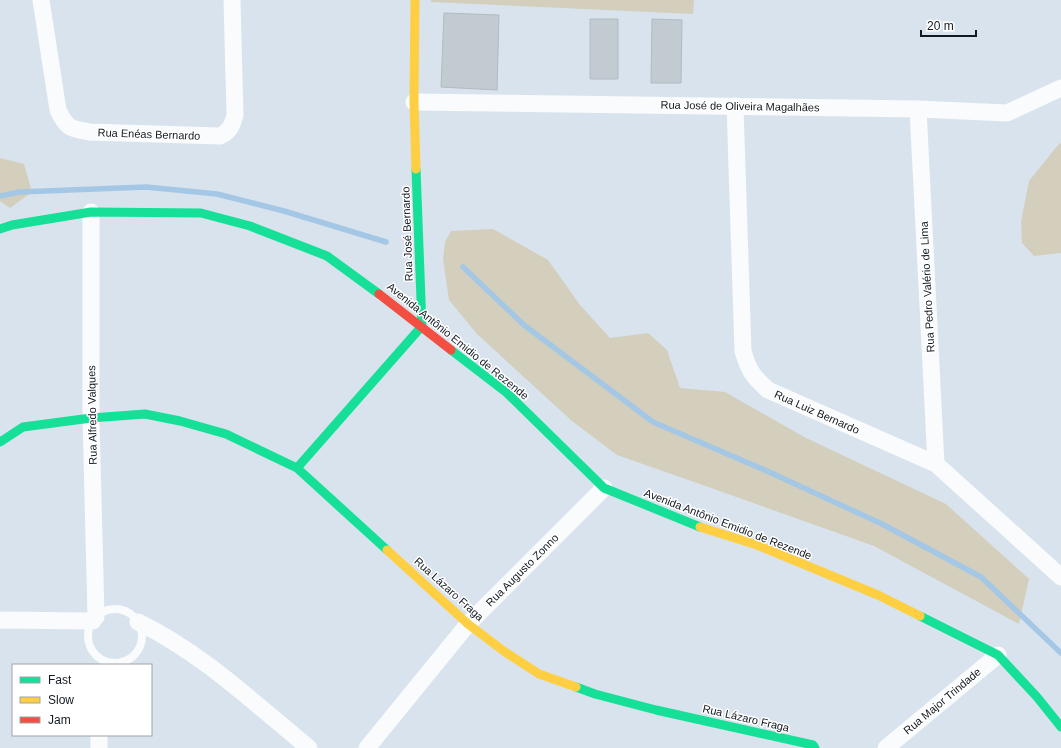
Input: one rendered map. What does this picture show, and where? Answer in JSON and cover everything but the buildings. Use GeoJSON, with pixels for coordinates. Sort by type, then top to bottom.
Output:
{"type":"FeatureCollection","features":[{"type":"Feature","properties":{"kind":"street","name":"Rua Enéas Bernardo"},"geometry":{"type":"LineString","coordinates":[[41,0],[58,110],[63,121],[72,129],[90,132],[220,136],[228,132],[232,126],[235,115],[232,0]]}},
{"type":"Feature","properties":{"kind":"street","name":"Rua José Bernardo"},"geometry":{"type":"LineString","coordinates":[[415,0],[414,102],[422,326]]}},
{"type":"Feature","properties":{"kind":"street","name":"Rua José de Oliveira Magalhães"},"geometry":{"type":"LineString","coordinates":[[414,102],[918,109],[1007,113],[1061,88]]}},
{"type":"Feature","properties":{"kind":"street","name":"Rua Luiz Bernardo"},"geometry":{"type":"LineString","coordinates":[[735,106],[743,351],[748,367],[755,378],[768,390],[936,464],[1061,578]]}},
{"type":"Feature","properties":{"kind":"street","name":"Rua Pedro Valério de Lima"},"geometry":{"type":"LineString","coordinates":[[918,109],[936,464]]}},
{"type":"Feature","properties":{"kind":"street","name":"Avenida Antônio Emidio de Rezende"},"geometry":{"type":"LineString","coordinates":[[0,229],[12,225],[91,212],[201,213],[250,226],[327,256],[365,282],[507,393],[604,488],[690,524],[757,545],[878,595],[998,655],[1037,697],[1061,727]]}},
{"type":"Feature","properties":{"kind":"street","name":"Rua Alfredo Valques"},"geometry":{"type":"LineString","coordinates":[[91,212],[91,418],[95,619]]}},
{"type":"Feature","properties":{"kind":"street"},"geometry":{"type":"LineString","coordinates":[[297,468],[422,326]]}},
{"type":"Feature","properties":{"kind":"street","name":"Rua Lázaro Fraga"},"geometry":{"type":"LineString","coordinates":[[0,442],[23,426],[91,418],[145,414],[180,421],[226,434],[297,468],[468,624],[505,652],[539,674],[595,694],[656,710],[813,745],[816,748]]}},
{"type":"Feature","properties":{"kind":"street","name":"Rua Augusto Zonno"},"geometry":{"type":"LineString","coordinates":[[368,748],[468,624],[604,488]]}},
{"type":"Feature","properties":{"kind":"street"},"geometry":{"type":"LineString","coordinates":[[0,620],[95,619]]}},
{"type":"Feature","properties":{"kind":"street"},"geometry":{"type":"LineString","coordinates":[[138,622],[162,633],[200,658],[309,748]]}},
{"type":"Feature","properties":{"kind":"street","name":"Rua Major Trindade"},"geometry":{"type":"LineString","coordinates":[[886,748],[998,655]]}},
{"type":"Feature","properties":{"kind":"street"},"geometry":{"type":"LineString","coordinates":[[99,736],[99,748]]}},
{"type":"Feature","properties":{"kind":"lane"},"geometry":{"type":"LineString","coordinates":[[118,609],[126,611],[138,622],[142,640],[139,649],[133,656],[116,664],[100,662],[90,645],[89,637],[89,629],[95,619],[106,611],[118,609]]}},
{"type":"Feature","properties":{"kind":"shaded area"},"geometry":{"type":"Polygon","coordinates":[[[431,0],[694,0],[693,14],[431,2],[431,0]]]}},
{"type":"Feature","properties":{"kind":"shaded area"},"geometry":{"type":"Polygon","coordinates":[[[1061,143],[1061,253],[1034,256],[1022,243],[1021,222],[1029,181],[1061,143]]]}},
{"type":"Feature","properties":{"kind":"shaded area"},"geometry":{"type":"Polygon","coordinates":[[[0,158],[24,164],[32,192],[10,208],[0,201],[0,158]]]}},
{"type":"Feature","properties":{"kind":"shaded area"},"geometry":{"type":"Polygon","coordinates":[[[493,229],[548,260],[580,305],[610,338],[648,333],[667,350],[680,388],[725,392],[806,438],[946,504],[1029,579],[1019,624],[874,546],[617,455],[572,421],[477,334],[449,300],[443,259],[445,242],[451,231],[493,229]]]}},
{"type":"Feature","properties":{"kind":"waterway"},"geometry":{"type":"LineString","coordinates":[[0,196],[19,192],[146,187],[217,194],[284,211],[386,242]]}},
{"type":"Feature","properties":{"kind":"waterway"},"geometry":{"type":"LineString","coordinates":[[463,267],[524,325],[653,422],[767,471],[882,524],[981,577],[1061,653]]}},
{"type":"Feature","properties":{"kind":"traffic: fast"},"geometry":{"type":"LineString","coordinates":[[297,468],[422,326],[416,169]]}},
{"type":"Feature","properties":{"kind":"traffic: fast"},"geometry":{"type":"LineString","coordinates":[[0,229],[12,225],[91,212],[201,213],[250,226],[327,256],[379,294]]}},
{"type":"Feature","properties":{"kind":"traffic: fast"},"geometry":{"type":"LineString","coordinates":[[451,350],[507,393],[604,488],[700,527]]}},
{"type":"Feature","properties":{"kind":"traffic: fast"},"geometry":{"type":"LineString","coordinates":[[0,442],[23,427],[91,418],[145,414],[180,421],[226,434],[297,468],[387,550]]}},
{"type":"Feature","properties":{"kind":"traffic: fast"},"geometry":{"type":"LineString","coordinates":[[920,616],[998,655],[1037,697],[1061,727]]}},
{"type":"Feature","properties":{"kind":"traffic: fast"},"geometry":{"type":"LineString","coordinates":[[576,687],[595,694],[656,710],[813,745],[815,748]]}},
{"type":"Feature","properties":{"kind":"traffic: slow"},"geometry":{"type":"LineString","coordinates":[[415,0],[414,102],[416,169]]}},
{"type":"Feature","properties":{"kind":"traffic: slow"},"geometry":{"type":"LineString","coordinates":[[700,527],[757,545],[878,595],[920,616]]}},
{"type":"Feature","properties":{"kind":"traffic: slow"},"geometry":{"type":"LineString","coordinates":[[387,550],[468,624],[505,652],[539,674],[576,687]]}},
{"type":"Feature","properties":{"kind":"traffic: jam"},"geometry":{"type":"LineString","coordinates":[[379,294],[451,350]]}}]}
